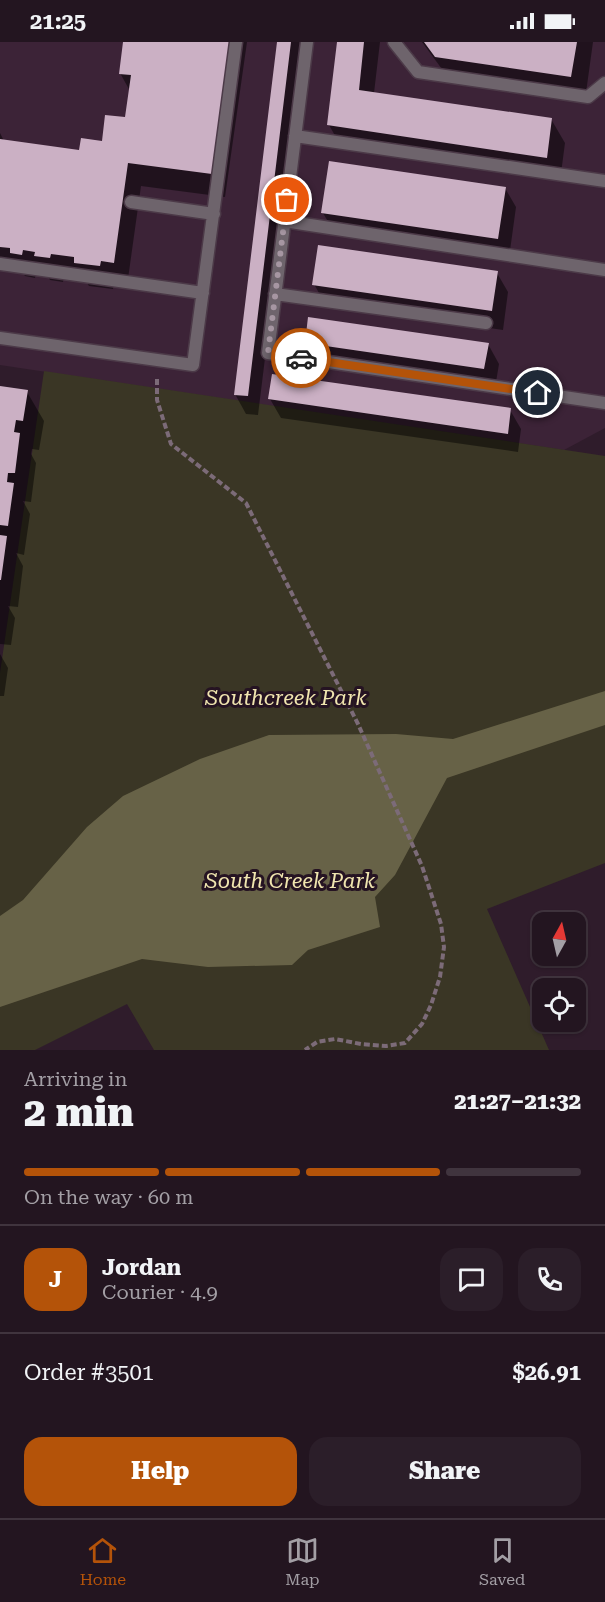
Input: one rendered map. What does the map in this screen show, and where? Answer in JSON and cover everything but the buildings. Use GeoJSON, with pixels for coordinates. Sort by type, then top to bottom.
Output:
{"type":"FeatureCollection","features":[{"type":"Feature","properties":{"kind":"lane"},"geometry":{"type":"LineString","coordinates":[[0,338],[193,365],[236,42]]}},
{"type":"Feature","properties":{"kind":"lane"},"geometry":{"type":"LineString","coordinates":[[307,42],[268,353],[605,403]]}},
{"type":"Feature","properties":{"kind":"lane"},"geometry":{"type":"LineString","coordinates":[[394,42],[418,72],[588,98],[605,83]]}},
{"type":"Feature","properties":{"kind":"lane"},"geometry":{"type":"LineString","coordinates":[[295,136],[605,181]]}},
{"type":"Feature","properties":{"kind":"lane"},"geometry":{"type":"LineString","coordinates":[[131,202],[214,214]]}},
{"type":"Feature","properties":{"kind":"lane"},"geometry":{"type":"LineString","coordinates":[[285,221],[605,270]]}},
{"type":"Feature","properties":{"kind":"lane"},"geometry":{"type":"LineString","coordinates":[[0,264],[203,293]]}},
{"type":"Feature","properties":{"kind":"lane"},"geometry":{"type":"LineString","coordinates":[[275,294],[486,322]]}},
{"type":"Feature","properties":{"kind":"path"},"geometry":{"type":"LineString","coordinates":[[158,360],[157,400],[171,444],[246,503],[358,724],[423,866],[441,924],[444,947],[440,977],[422,1024],[405,1043],[386,1046],[361,1044],[335,1038],[317,1042],[305,1050]]}},
{"type":"Feature","properties":{"kind":"shaded area"},"geometry":{"type":"Polygon","coordinates":[[[0,42],[605,42],[605,428],[564,450],[0,365],[0,42]]]}},
{"type":"Feature","properties":{"kind":"shaded area"},"geometry":{"type":"Polygon","coordinates":[[[605,691],[605,725],[447,778],[395,875],[375,897],[380,927],[308,950],[292,965],[208,967],[142,959],[0,1007],[0,916],[23,900],[87,827],[123,796],[200,759],[269,735],[396,734],[453,739],[605,691]]]}},
{"type":"Feature","properties":{"kind":"green space","name":"Southcreek Park"},"geometry":{"type":"Polygon","coordinates":[[[44,371],[605,456],[605,863],[487,909],[532,1011],[532,1032],[541,1032],[549,1050],[154,1050],[127,1004],[35,1050],[0,1050],[0,673],[44,371]]]}},
{"type":"Feature","properties":{"kind":"way so far"},"geometry":{"type":"LineString","coordinates":[[287,200],[268,353],[301,358]]}},
{"type":"Feature","properties":{"kind":"route"},"geometry":{"type":"LineString","coordinates":[[301,358],[538,393]]}},
{"type":"Feature","properties":{"kind":"park label","name":"South Creek Park"},"geometry":{"type":"Point","coordinates":[290,881]}}]}
